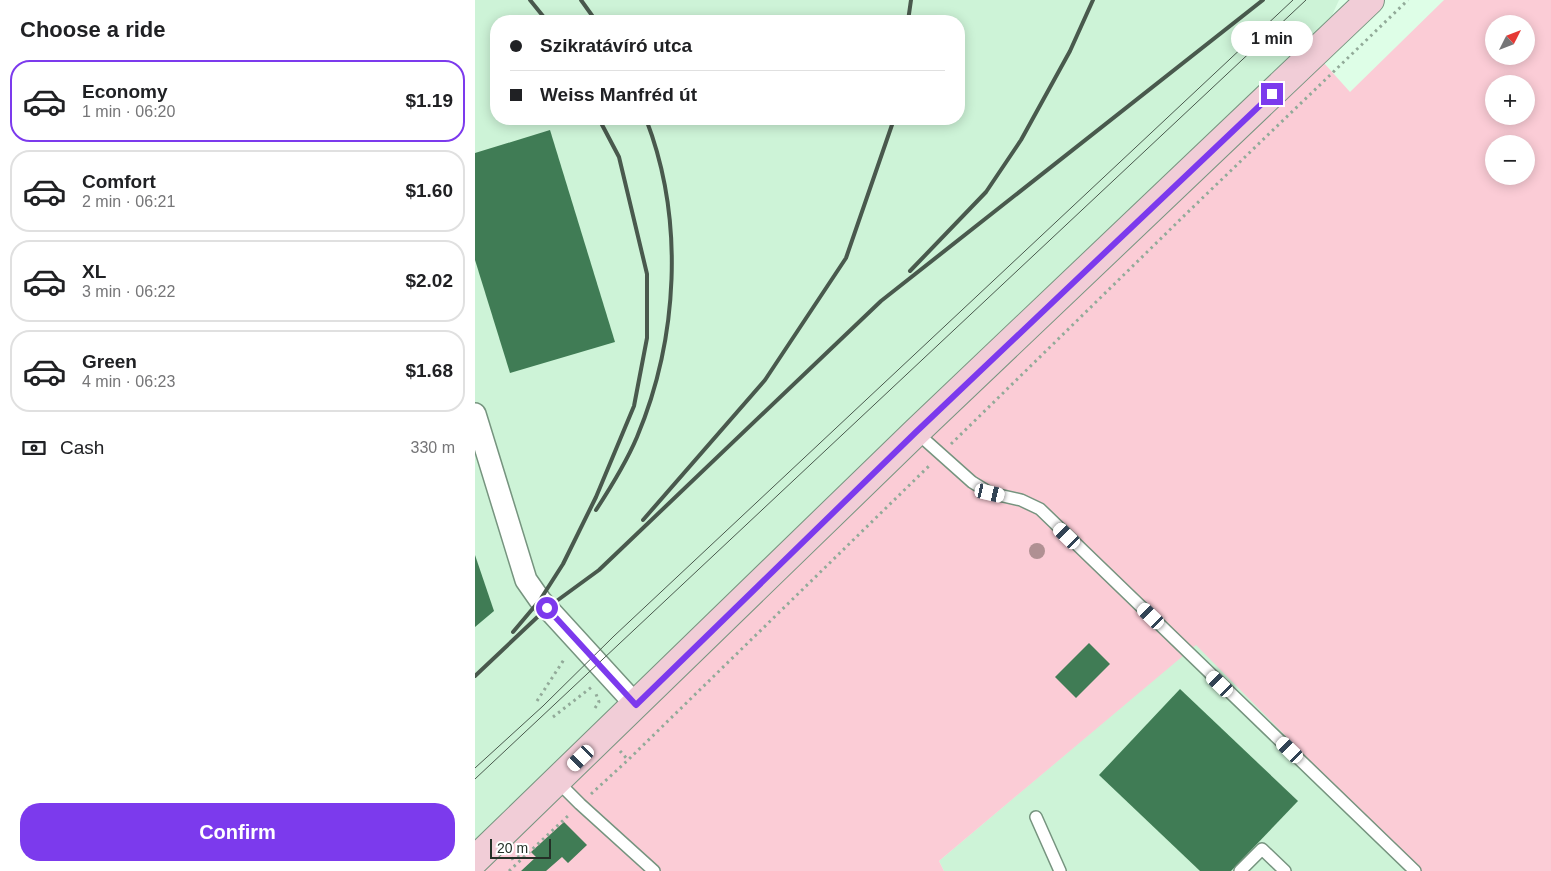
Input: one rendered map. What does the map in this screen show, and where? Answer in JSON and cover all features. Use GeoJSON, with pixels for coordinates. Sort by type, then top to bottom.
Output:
{"type":"FeatureCollection","features":[{"type":"Feature","properties":{"kind":"main road"},"geometry":{"type":"LineString","coordinates":[[475,860],[916,432],[1370,0]]}},
{"type":"Feature","properties":{"kind":"street"},"geometry":{"type":"LineString","coordinates":[[475,414],[526,580],[544,604],[636,705]]}},
{"type":"Feature","properties":{"kind":"lane"},"geometry":{"type":"LineString","coordinates":[[916,432],[972,482],[990,493],[1021,500],[1040,509],[1415,871]]}},
{"type":"Feature","properties":{"kind":"lane"},"geometry":{"type":"LineString","coordinates":[[557,781],[654,871]]}},
{"type":"Feature","properties":{"kind":"lane"},"geometry":{"type":"LineString","coordinates":[[1037,817],[1060,871]]}},
{"type":"Feature","properties":{"kind":"lane"},"geometry":{"type":"LineString","coordinates":[[1241,871],[1262,849],[1285,871]]}},
{"type":"Feature","properties":{"kind":"path"},"geometry":{"type":"LineString","coordinates":[[509,871],[628,760],[1190,210],[1408,0]]}},
{"type":"Feature","properties":{"kind":"path"},"geometry":{"type":"LineString","coordinates":[[537,700],[566,655],[572,661]]}},
{"type":"Feature","properties":{"kind":"path"},"geometry":{"type":"LineString","coordinates":[[588,680],[594,686],[599,702],[589,717],[628,760]]}},
{"type":"Feature","properties":{"kind":"path"},"geometry":{"type":"LineString","coordinates":[[553,717],[594,686]]}},
{"type":"Feature","properties":{"kind":"shaded area"},"geometry":{"type":"Polygon","coordinates":[[[475,0],[1339,0],[1315,53],[475,860],[475,0]]]}},
{"type":"Feature","properties":{"kind":"shaded area"},"geometry":{"type":"Polygon","coordinates":[[[1444,0],[1551,0],[1551,871],[1419,871],[1196,645],[939,861],[944,871],[475,871],[1315,53],[1350,92],[1444,0]]]}},
{"type":"Feature","properties":{"kind":"shaded area"},"geometry":{"type":"Polygon","coordinates":[[[1196,644],[1419,871],[944,871],[939,861],[1196,644]]]}},
{"type":"Feature","properties":{"kind":"building"},"geometry":{"type":"Polygon","coordinates":[[[550,130],[615,342],[510,373],[475,260],[475,153],[550,130]]]}},
{"type":"Feature","properties":{"kind":"building"},"geometry":{"type":"Polygon","coordinates":[[[475,555],[494,611],[475,627],[475,555]]]}},
{"type":"Feature","properties":{"kind":"building"},"geometry":{"type":"Polygon","coordinates":[[[1089,643],[1110,664],[1076,698],[1055,677],[1089,643]]]}},
{"type":"Feature","properties":{"kind":"building"},"geometry":{"type":"Polygon","coordinates":[[[1180,689],[1298,801],[1231,871],[1200,871],[1099,775],[1180,689]]]}},
{"type":"Feature","properties":{"kind":"building"},"geometry":{"type":"Polygon","coordinates":[[[564,822],[587,845],[568,863],[562,857],[546,871],[521,871],[536,857],[531,852],[564,822]]]}},
{"type":"Feature","properties":{"kind":"tram line"},"geometry":{"type":"LineString","coordinates":[[475,768],[1293,0]]}},
{"type":"Feature","properties":{"kind":"tram line"},"geometry":{"type":"LineString","coordinates":[[475,779],[1306,0]]}},
{"type":"Feature","properties":{"kind":"railway"},"geometry":{"type":"LineString","coordinates":[[530,0],[542,15]]}},
{"type":"Feature","properties":{"kind":"railway"},"geometry":{"type":"LineString","coordinates":[[581,0],[592,15]]}},
{"type":"Feature","properties":{"kind":"railway"},"geometry":{"type":"LineString","coordinates":[[909,15],[911,0]]}},
{"type":"Feature","properties":{"kind":"railway"},"geometry":{"type":"LineString","coordinates":[[910,271],[986,192],[1021,140],[1070,51],[1093,0]]}},
{"type":"Feature","properties":{"kind":"railway"},"geometry":{"type":"LineString","coordinates":[[475,676],[547,608],[599,570],[881,301],[1263,0]]}},
{"type":"Feature","properties":{"kind":"railway"},"geometry":{"type":"LineString","coordinates":[[513,632],[540,600],[563,564],[596,497],[634,406],[647,338],[647,274],[619,157],[602,125]]}},
{"type":"Feature","properties":{"kind":"railway"},"geometry":{"type":"LineString","coordinates":[[596,510],[613,484],[637,437],[651,399],[661,360],[668,320],[672,279],[671,238],[667,198],[648,125]]}},
{"type":"Feature","properties":{"kind":"railway"},"geometry":{"type":"LineString","coordinates":[[643,520],[765,380],[846,258],[892,125]]}},
{"type":"Feature","properties":{"kind":"route"},"geometry":{"type":"LineString","coordinates":[[547,608],[636,705],[916,432],[1272,94]]}}]}
